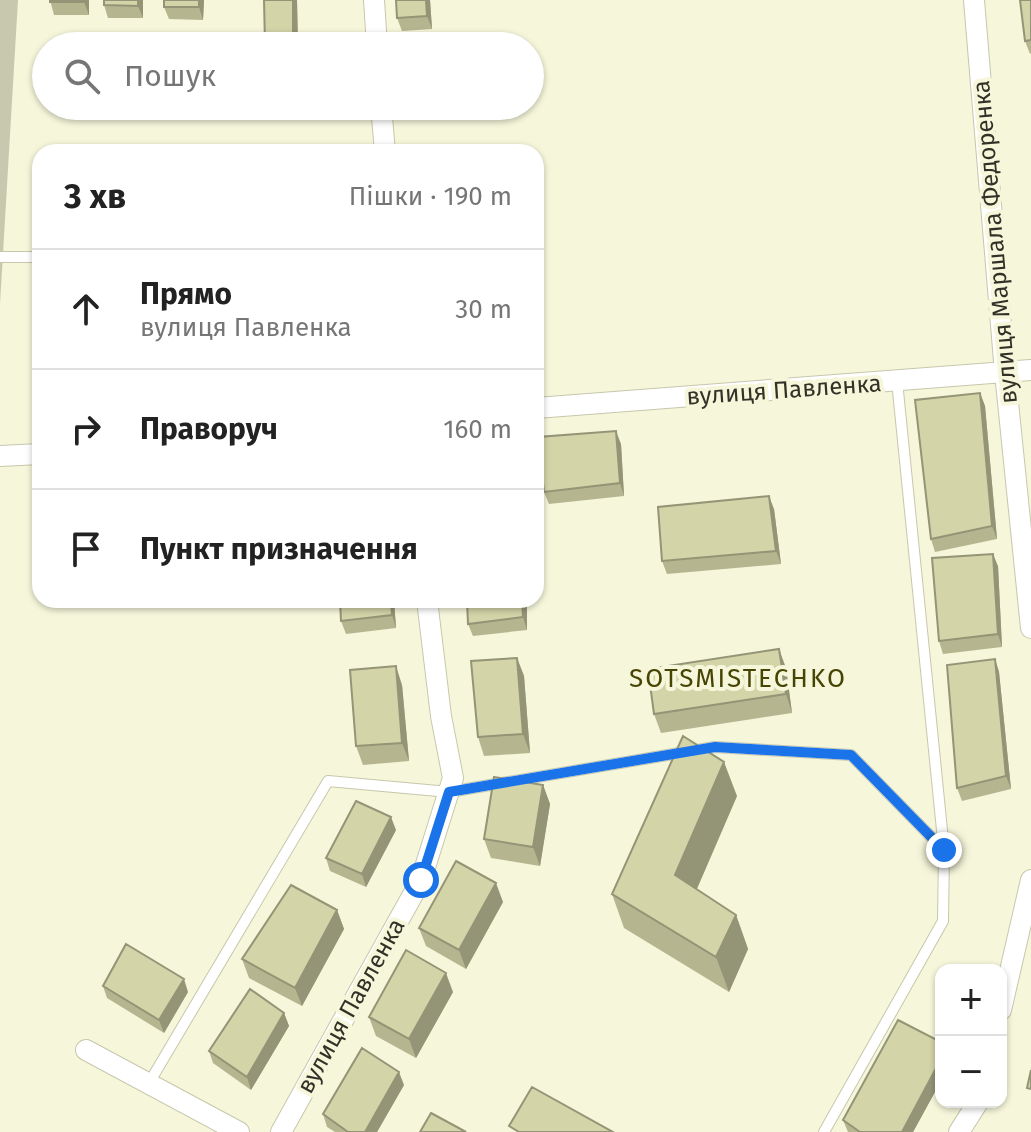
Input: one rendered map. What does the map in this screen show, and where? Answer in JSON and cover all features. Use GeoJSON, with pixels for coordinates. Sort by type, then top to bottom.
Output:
{"type":"FeatureCollection","features":[{"type":"Feature","properties":{"kind":"street"},"geometry":{"type":"LineString","coordinates":[[374,0],[376,32]]}},
{"type":"Feature","properties":{"kind":"street","name":"вулиця Маршала Федоренка"},"geometry":{"type":"LineString","coordinates":[[974,0],[1005,373],[1031,628]]}},
{"type":"Feature","properties":{"kind":"street"},"geometry":{"type":"LineString","coordinates":[[382,120],[384,144]]}},
{"type":"Feature","properties":{"kind":"street","name":"вулиця Павленка"},"geometry":{"type":"LineString","coordinates":[[544,407],[1031,370]]}},
{"type":"Feature","properties":{"kind":"street"},"geometry":{"type":"LineString","coordinates":[[0,456],[32,454]]}},
{"type":"Feature","properties":{"kind":"street","name":"вулиця Павленка"},"geometry":{"type":"LineString","coordinates":[[281,1132],[421,880],[453,778],[441,716],[428,608]]}},
{"type":"Feature","properties":{"kind":"street"},"geometry":{"type":"LineString","coordinates":[[1007,990],[1026,928],[1031,880]]}},
{"type":"Feature","properties":{"kind":"street"},"geometry":{"type":"LineString","coordinates":[[86,1050],[239,1132]]}},
{"type":"Feature","properties":{"kind":"street"},"geometry":{"type":"LineString","coordinates":[[959,1132],[974,1108]]}},
{"type":"Feature","properties":{"kind":"lane"},"geometry":{"type":"LineString","coordinates":[[0,257],[32,257]]}},
{"type":"Feature","properties":{"kind":"lane"},"geometry":{"type":"LineString","coordinates":[[824,1132],[943,921],[944,850],[897,381]]}},
{"type":"Feature","properties":{"kind":"lane"},"geometry":{"type":"LineString","coordinates":[[149,1083],[328,781],[449,792],[715,747],[851,755],[944,850]]}},
{"type":"Feature","properties":{"kind":"green space"},"geometry":{"type":"Polygon","coordinates":[[[0,0],[18,0],[0,304],[0,0]]]}},
{"type":"Feature","properties":{"kind":"building"},"geometry":{"type":"Polygon","coordinates":[[[84,0],[84,2],[50,2],[84,0]]]}},
{"type":"Feature","properties":{"kind":"building"},"geometry":{"type":"Polygon","coordinates":[[[104,0],[138,0],[138,6],[104,5],[104,0]]]}},
{"type":"Feature","properties":{"kind":"building"},"geometry":{"type":"Polygon","coordinates":[[[164,0],[199,0],[199,7],[164,7],[164,0]]]}},
{"type":"Feature","properties":{"kind":"building"},"geometry":{"type":"Polygon","coordinates":[[[264,0],[293,0],[293,32],[265,32],[264,0]]]}},
{"type":"Feature","properties":{"kind":"building"},"geometry":{"type":"Polygon","coordinates":[[[396,0],[426,0],[427,16],[397,18],[396,0]]]}},
{"type":"Feature","properties":{"kind":"building"},"geometry":{"type":"Polygon","coordinates":[[[1020,0],[1031,0],[1031,40],[1025,41],[1020,0]]]}},
{"type":"Feature","properties":{"kind":"building"},"geometry":{"type":"Polygon","coordinates":[[[980,393],[992,526],[931,539],[915,400],[980,393]]]}},
{"type":"Feature","properties":{"kind":"building"},"geometry":{"type":"Polygon","coordinates":[[[616,431],[620,483],[544,492],[544,437],[616,431]]]}},
{"type":"Feature","properties":{"kind":"building"},"geometry":{"type":"Polygon","coordinates":[[[769,496],[776,551],[662,561],[658,507],[769,496]]]}},
{"type":"Feature","properties":{"kind":"building"},"geometry":{"type":"Polygon","coordinates":[[[993,554],[998,634],[939,641],[932,558],[993,554]]]}},
{"type":"Feature","properties":{"kind":"building"},"geometry":{"type":"Polygon","coordinates":[[[340,608],[392,608],[392,615],[341,621],[340,608]]]}},
{"type":"Feature","properties":{"kind":"building"},"geometry":{"type":"Polygon","coordinates":[[[467,608],[522,608],[523,617],[468,624],[467,608]]]}},
{"type":"Feature","properties":{"kind":"building"},"geometry":{"type":"Polygon","coordinates":[[[779,649],[786,694],[654,714],[648,669],[779,649]]]}},
{"type":"Feature","properties":{"kind":"building"},"geometry":{"type":"Polygon","coordinates":[[[517,658],[523,734],[478,737],[471,661],[517,658]]]}},
{"type":"Feature","properties":{"kind":"building"},"geometry":{"type":"Polygon","coordinates":[[[995,659],[1006,776],[957,788],[947,665],[995,659]]]}},
{"type":"Feature","properties":{"kind":"building"},"geometry":{"type":"Polygon","coordinates":[[[396,666],[402,743],[356,746],[350,670],[396,666]]]}},
{"type":"Feature","properties":{"kind":"building"},"geometry":{"type":"Polygon","coordinates":[[[683,736],[724,762],[675,875],[736,915],[716,957],[612,894],[683,736]]]}},
{"type":"Feature","properties":{"kind":"building"},"geometry":{"type":"Polygon","coordinates":[[[494,777],[543,785],[533,847],[484,839],[494,777]]]}},
{"type":"Feature","properties":{"kind":"building"},"geometry":{"type":"Polygon","coordinates":[[[356,801],[391,817],[362,874],[326,858],[356,801]]]}},
{"type":"Feature","properties":{"kind":"building"},"geometry":{"type":"Polygon","coordinates":[[[456,861],[496,883],[459,950],[419,928],[456,861]]]}},
{"type":"Feature","properties":{"kind":"building"},"geometry":{"type":"Polygon","coordinates":[[[291,885],[337,910],[295,988],[242,959],[291,885]]]}},
{"type":"Feature","properties":{"kind":"building"},"geometry":{"type":"Polygon","coordinates":[[[126,944],[184,979],[159,1020],[103,986],[126,944]]]}},
{"type":"Feature","properties":{"kind":"building"},"geometry":{"type":"Polygon","coordinates":[[[406,950],[446,973],[409,1039],[369,1017],[406,950]]]}},
{"type":"Feature","properties":{"kind":"building"},"geometry":{"type":"Polygon","coordinates":[[[250,989],[284,1013],[247,1077],[209,1051],[250,989]]]}},
{"type":"Feature","properties":{"kind":"building"},"geometry":{"type":"Polygon","coordinates":[[[898,1020],[935,1039],[935,1070],[902,1132],[860,1132],[843,1120],[898,1020]]]}},
{"type":"Feature","properties":{"kind":"building"},"geometry":{"type":"Polygon","coordinates":[[[362,1048],[399,1072],[365,1132],[348,1132],[323,1114],[362,1048]]]}},
{"type":"Feature","properties":{"kind":"building"},"geometry":{"type":"Polygon","coordinates":[[[532,1087],[613,1132],[519,1132],[509,1126],[532,1087]]]}},
{"type":"Feature","properties":{"kind":"building"},"geometry":{"type":"Polygon","coordinates":[[[431,1113],[466,1132],[420,1132],[431,1113]]]}},
{"type":"Feature","properties":{"kind":"district","name":"SOTSMISTECHKO"},"geometry":{"type":"Point","coordinates":[738,678]}},
{"type":"Feature","properties":{"kind":"route"},"geometry":{"type":"LineString","coordinates":[[421,880],[449,792],[715,747],[851,755],[944,850]]}}]}
